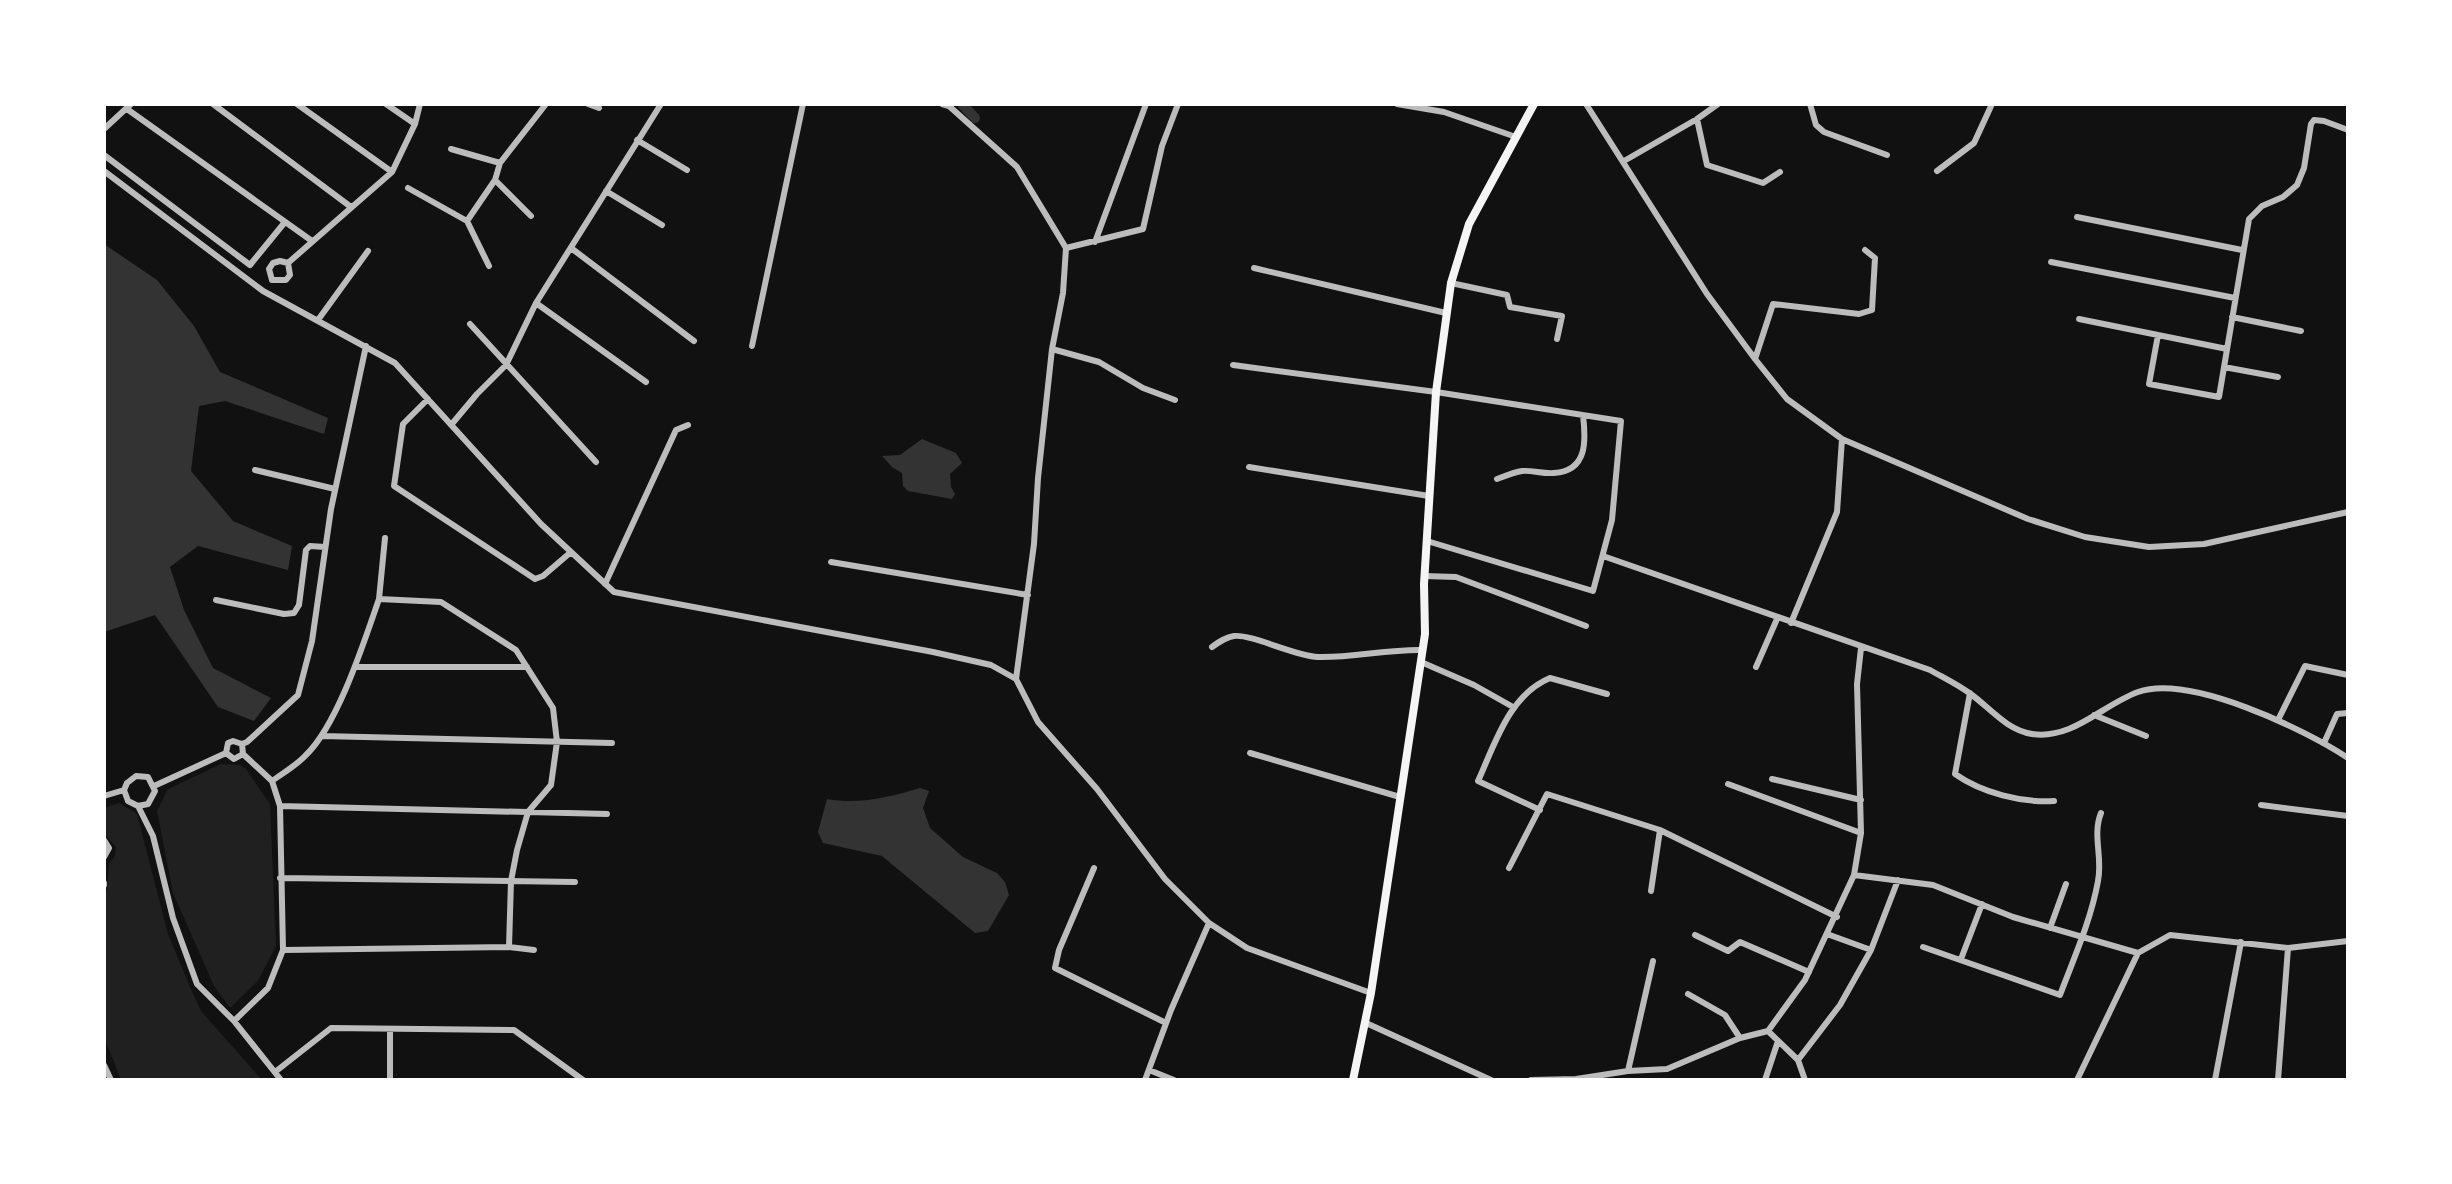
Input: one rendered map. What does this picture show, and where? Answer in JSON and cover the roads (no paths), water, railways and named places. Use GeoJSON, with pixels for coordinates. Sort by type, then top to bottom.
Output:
{"type":"FeatureCollection","features":[{"type":"Feature","properties":{"kind":"main road"},"geometry":{"type":"LineString","coordinates":[[1353,1080],[1371,993],[1423,650],[1424,576],[1436,392],[1451,283],[1469,224],[1534,104]]}},
{"type":"Feature","properties":{"kind":"street"},"geometry":{"type":"LineString","coordinates":[[213,104],[351,207]]}},
{"type":"Feature","properties":{"kind":"street"},"geometry":{"type":"LineString","coordinates":[[297,104],[392,172]]}},
{"type":"Feature","properties":{"kind":"street"},"geometry":{"type":"LineString","coordinates":[[386,104],[415,124]]}},
{"type":"Feature","properties":{"kind":"street"},"geometry":{"type":"LineString","coordinates":[[288,263],[392,172],[415,124],[420,104]]}},
{"type":"Feature","properties":{"kind":"street"},"geometry":{"type":"LineString","coordinates":[[467,221],[495,180],[500,163],[546,104]]}},
{"type":"Feature","properties":{"kind":"street"},"geometry":{"type":"LineString","coordinates":[[588,104],[599,108]]}},
{"type":"Feature","properties":{"kind":"street"},"geometry":{"type":"LineString","coordinates":[[451,425],[506,365],[536,303],[661,104]]}},
{"type":"Feature","properties":{"kind":"street"},"geometry":{"type":"LineString","coordinates":[[752,346],[803,104]]}},
{"type":"Feature","properties":{"kind":"street"},"geometry":{"type":"LineString","coordinates":[[942,104],[949,106],[1017,167],[1066,248],[1016,679]]}},
{"type":"Feature","properties":{"kind":"street"},"geometry":{"type":"LineString","coordinates":[[1095,242],[1146,104]]}},
{"type":"Feature","properties":{"kind":"street"},"geometry":{"type":"LineString","coordinates":[[1066,248],[1143,229],[1162,146],[1178,104]]}},
{"type":"Feature","properties":{"kind":"street"},"geometry":{"type":"LineString","coordinates":[[1397,104],[1444,112],[1516,137]]}},
{"type":"Feature","properties":{"kind":"street"},"geometry":{"type":"LineString","coordinates":[[1586,104],[1707,294],[1755,359],[1787,399],[1842,439],[2028,519],[2085,537],[2149,547],[2204,544],[2348,512]]}},
{"type":"Feature","properties":{"kind":"street"},"geometry":{"type":"LineString","coordinates":[[1624,161],[1718,104]]}},
{"type":"Feature","properties":{"kind":"street"},"geometry":{"type":"LineString","coordinates":[[1810,104],[1816,125],[1824,132],[1887,155]]}},
{"type":"Feature","properties":{"kind":"street"},"geometry":{"type":"LineString","coordinates":[[1937,171],[1974,143],[1992,104]]}},
{"type":"Feature","properties":{"kind":"street"},"geometry":{"type":"LineString","coordinates":[[104,129],[129,106],[312,241]]}},
{"type":"Feature","properties":{"kind":"street"},"geometry":{"type":"LineString","coordinates":[[1697,119],[1707,165],[1763,183],[1780,172]]}},
{"type":"Feature","properties":{"kind":"street"},"geometry":{"type":"LineString","coordinates":[[2158,335],[2149,384],[2219,397],[2249,219],[2262,206],[2283,197],[2297,185],[2304,168],[2314,120],[2348,130]]}},
{"type":"Feature","properties":{"kind":"street"},"geometry":{"type":"LineString","coordinates":[[637,140],[687,170]]}},
{"type":"Feature","properties":{"kind":"street"},"geometry":{"type":"LineString","coordinates":[[451,149],[500,163]]}},
{"type":"Feature","properties":{"kind":"street"},"geometry":{"type":"LineString","coordinates":[[104,155],[250,265],[285,222]]}},
{"type":"Feature","properties":{"kind":"street"},"geometry":{"type":"LineString","coordinates":[[104,171],[263,291],[395,363],[541,524],[614,592],[991,665],[1016,679],[1038,722],[1097,789],[1165,879],[1209,923],[1247,948],[1371,993]]}},
{"type":"Feature","properties":{"kind":"street"},"geometry":{"type":"LineString","coordinates":[[495,180],[531,216]]}},
{"type":"Feature","properties":{"kind":"street"},"geometry":{"type":"LineString","coordinates":[[408,188],[467,221],[489,266]]}},
{"type":"Feature","properties":{"kind":"street"},"geometry":{"type":"LineString","coordinates":[[606,191],[662,225]]}},
{"type":"Feature","properties":{"kind":"street"},"geometry":{"type":"LineString","coordinates":[[2077,217],[2242,250]]}},
{"type":"Feature","properties":{"kind":"street"},"geometry":{"type":"LineString","coordinates":[[571,248],[694,341]]}},
{"type":"Feature","properties":{"kind":"street"},"geometry":{"type":"LineString","coordinates":[[1755,359],[1773,304],[1859,314],[1872,310],[1875,258],[1865,250]]}},
{"type":"Feature","properties":{"kind":"street"},"geometry":{"type":"LineString","coordinates":[[318,320],[368,251]]}},
{"type":"Feature","properties":{"kind":"street"},"geometry":{"type":"LineString","coordinates":[[2051,262],[2235,298]]}},
{"type":"Feature","properties":{"kind":"street"},"geometry":{"type":"LineString","coordinates":[[272,280],[269,269],[273,263],[288,263]]}},
{"type":"Feature","properties":{"kind":"street"},"geometry":{"type":"LineString","coordinates":[[272,280],[286,280],[290,275],[288,263]]}},
{"type":"Feature","properties":{"kind":"street"},"geometry":{"type":"LineString","coordinates":[[1254,268],[1446,313]]}},
{"type":"Feature","properties":{"kind":"street"},"geometry":{"type":"LineString","coordinates":[[263,291],[272,280]]}},
{"type":"Feature","properties":{"kind":"street"},"geometry":{"type":"LineString","coordinates":[[1451,283],[1507,295],[1510,307],[1562,316],[1557,339]]}},
{"type":"Feature","properties":{"kind":"street"},"geometry":{"type":"LineString","coordinates":[[536,303],[646,382]]}},
{"type":"Feature","properties":{"kind":"street"},"geometry":{"type":"LineString","coordinates":[[2232,317],[2301,331]]}},
{"type":"Feature","properties":{"kind":"street"},"geometry":{"type":"LineString","coordinates":[[2079,319],[2227,349]]}},
{"type":"Feature","properties":{"kind":"street"},"geometry":{"type":"LineString","coordinates":[[470,324],[596,462]]}},
{"type":"Feature","properties":{"kind":"street"},"geometry":{"type":"LineString","coordinates":[[242,744],[298,695],[312,641],[335,489],[366,346]]}},
{"type":"Feature","properties":{"kind":"street"},"geometry":{"type":"LineString","coordinates":[[1052,349],[1099,362],[1150,392],[1175,400]]}},
{"type":"Feature","properties":{"kind":"street"},"geometry":{"type":"LineString","coordinates":[[1233,365],[1621,421],[1612,520],[1593,591],[1427,541]]}},
{"type":"Feature","properties":{"kind":"street"},"geometry":{"type":"LineString","coordinates":[[2224,367],[2278,377]]}},
{"type":"Feature","properties":{"kind":"street"},"geometry":{"type":"LineString","coordinates":[[428,399],[403,424],[394,486],[535,579],[543,576],[571,552]]}},
{"type":"Feature","properties":{"kind":"street"},"geometry":{"type":"LineString","coordinates":[[1497,479],[1523,471],[1557,473],[1577,464],[1585,448],[1583,415]]}},
{"type":"Feature","properties":{"kind":"street"},"geometry":{"type":"LineString","coordinates":[[605,584],[676,430],[688,425]]}},
{"type":"Feature","properties":{"kind":"street"},"geometry":{"type":"LineString","coordinates":[[1791,623],[1837,512],[1842,439]]}},
{"type":"Feature","properties":{"kind":"street"},"geometry":{"type":"LineString","coordinates":[[1249,467],[1429,496]]}},
{"type":"Feature","properties":{"kind":"street"},"geometry":{"type":"LineString","coordinates":[[255,470],[335,489]]}},
{"type":"Feature","properties":{"kind":"street"},"geometry":{"type":"LineString","coordinates":[[272,781],[306,755],[322,736],[355,667],[379,599],[385,538]]}},
{"type":"Feature","properties":{"kind":"street"},"geometry":{"type":"LineString","coordinates":[[216,600],[284,614],[294,613],[299,605],[306,550],[310,546],[325,547]]}},
{"type":"Feature","properties":{"kind":"street"},"geometry":{"type":"LineString","coordinates":[[1603,556],[1930,670],[1970,693],[2006,724],[2033,734],[2068,731],[2139,692],[2166,687],[2201,694],[2278,720],[2348,758]]}},
{"type":"Feature","properties":{"kind":"street"},"geometry":{"type":"LineString","coordinates":[[831,562],[1028,595]]}},
{"type":"Feature","properties":{"kind":"street"},"geometry":{"type":"LineString","coordinates":[[1424,576],[1456,577],[1586,626]]}},
{"type":"Feature","properties":{"kind":"street"},"geometry":{"type":"LineString","coordinates":[[379,599],[441,602],[516,650],[553,708],[557,742],[551,785],[528,812],[511,881],[509,947]]}},
{"type":"Feature","properties":{"kind":"street"},"geometry":{"type":"LineString","coordinates":[[1756,667],[1777,619]]}},
{"type":"Feature","properties":{"kind":"street"},"geometry":{"type":"LineString","coordinates":[[1212,647],[1224,639],[1239,636],[1318,657],[1395,649],[1423,650]]}},
{"type":"Feature","properties":{"kind":"street"},"geometry":{"type":"LineString","coordinates":[[1531,1080],[1576,1079],[1667,1069],[1740,1038],[1768,1031],[1809,972],[1854,875],[1861,833],[1857,684],[1861,648]]}},
{"type":"Feature","properties":{"kind":"street"},"geometry":{"type":"LineString","coordinates":[[1421,662],[1474,685],[1513,707]]}},
{"type":"Feature","properties":{"kind":"street"},"geometry":{"type":"LineString","coordinates":[[2278,720],[2305,666],[2348,675]]}},
{"type":"Feature","properties":{"kind":"street"},"geometry":{"type":"LineString","coordinates":[[355,667],[527,667]]}},
{"type":"Feature","properties":{"kind":"street"},"geometry":{"type":"LineString","coordinates":[[1540,810],[1478,781],[1513,707],[1535,686],[1550,678],[1607,694]]}},
{"type":"Feature","properties":{"kind":"street"},"geometry":{"type":"LineString","coordinates":[[1970,693],[1955,774],[2017,799],[2054,801]]}},
{"type":"Feature","properties":{"kind":"street"},"geometry":{"type":"LineString","coordinates":[[2324,743],[2337,714],[2348,713]]}},
{"type":"Feature","properties":{"kind":"street"},"geometry":{"type":"LineString","coordinates":[[2094,715],[2146,736]]}},
{"type":"Feature","properties":{"kind":"street"},"geometry":{"type":"LineString","coordinates":[[322,736],[612,743]]}},
{"type":"Feature","properties":{"kind":"street"},"geometry":{"type":"LineString","coordinates":[[226,753],[226,748],[233,741],[242,744]]}},
{"type":"Feature","properties":{"kind":"street"},"geometry":{"type":"LineString","coordinates":[[234,1021],[268,988],[283,950],[280,806],[272,781],[243,754],[242,744]]}},
{"type":"Feature","properties":{"kind":"street"},"geometry":{"type":"LineString","coordinates":[[226,753],[234,759],[243,754]]}},
{"type":"Feature","properties":{"kind":"street"},"geometry":{"type":"LineString","coordinates":[[154,786],[226,753]]}},
{"type":"Feature","properties":{"kind":"street"},"geometry":{"type":"LineString","coordinates":[[1250,753],[1400,797]]}},
{"type":"Feature","properties":{"kind":"street"},"geometry":{"type":"LineString","coordinates":[[138,806],[152,801],[154,786],[148,777],[136,776],[124,790],[128,801],[138,806],[153,836],[173,918],[197,984],[234,1021],[281,1080]]}},
{"type":"Feature","properties":{"kind":"street"},"geometry":{"type":"LineString","coordinates":[[1772,779],[1861,800]]}},
{"type":"Feature","properties":{"kind":"street"},"geometry":{"type":"LineString","coordinates":[[1728,784],[1861,833]]}},
{"type":"Feature","properties":{"kind":"street"},"geometry":{"type":"LineString","coordinates":[[104,796],[124,790]]}},
{"type":"Feature","properties":{"kind":"street"},"geometry":{"type":"LineString","coordinates":[[1509,868],[1547,794],[1660,830],[1837,917]]}},
{"type":"Feature","properties":{"kind":"street"},"geometry":{"type":"LineString","coordinates":[[2261,805],[2348,816]]}},
{"type":"Feature","properties":{"kind":"street"},"geometry":{"type":"LineString","coordinates":[[280,806],[607,814]]}},
{"type":"Feature","properties":{"kind":"street"},"geometry":{"type":"LineString","coordinates":[[1923,947],[2060,995],[2083,937],[2100,868],[2096,826],[2101,813]]}},
{"type":"Feature","properties":{"kind":"street"},"geometry":{"type":"LineString","coordinates":[[1651,891],[1660,830]]}},
{"type":"Feature","properties":{"kind":"street"},"geometry":{"type":"LineString","coordinates":[[104,840],[109,848],[104,857]]}},
{"type":"Feature","properties":{"kind":"street"},"geometry":{"type":"LineString","coordinates":[[1094,868],[1059,950],[1055,968],[1166,1023]]}},
{"type":"Feature","properties":{"kind":"street"},"geometry":{"type":"LineString","coordinates":[[1854,875],[1933,885],[2050,928],[2138,953]]}},
{"type":"Feature","properties":{"kind":"street"},"geometry":{"type":"LineString","coordinates":[[280,878],[575,882]]}},
{"type":"Feature","properties":{"kind":"street"},"geometry":{"type":"LineString","coordinates":[[1798,1060],[1840,1005],[1871,950],[1898,880]]}},
{"type":"Feature","properties":{"kind":"street"},"geometry":{"type":"LineString","coordinates":[[2050,928],[2066,884]]}},
{"type":"Feature","properties":{"kind":"street"},"geometry":{"type":"LineString","coordinates":[[1961,959],[1982,904]]}},
{"type":"Feature","properties":{"kind":"street"},"geometry":{"type":"LineString","coordinates":[[1145,1080],[1209,923]]}},
{"type":"Feature","properties":{"kind":"street"},"geometry":{"type":"LineString","coordinates":[[1827,934],[1871,950]]}},
{"type":"Feature","properties":{"kind":"street"},"geometry":{"type":"LineString","coordinates":[[1695,935],[1728,951],[1740,942],[1809,972]]}},
{"type":"Feature","properties":{"kind":"street"},"geometry":{"type":"LineString","coordinates":[[2077,1080],[2138,953],[2170,935],[2288,948],[2348,941]]}},
{"type":"Feature","properties":{"kind":"street"},"geometry":{"type":"LineString","coordinates":[[2215,1080],[2241,942]]}},
{"type":"Feature","properties":{"kind":"street"},"geometry":{"type":"LineString","coordinates":[[283,950],[509,947],[534,950]]}},
{"type":"Feature","properties":{"kind":"street"},"geometry":{"type":"LineString","coordinates":[[2278,1080],[2288,948]]}},
{"type":"Feature","properties":{"kind":"street"},"geometry":{"type":"LineString","coordinates":[[1628,1071],[1653,961]]}},
{"type":"Feature","properties":{"kind":"street"},"geometry":{"type":"LineString","coordinates":[[1688,994],[1725,1015],[1740,1038]]}},
{"type":"Feature","properties":{"kind":"street"},"geometry":{"type":"LineString","coordinates":[[1366,1023],[1491,1080]]}},
{"type":"Feature","properties":{"kind":"street"},"geometry":{"type":"LineString","coordinates":[[275,1072],[331,1028],[514,1030],[583,1080]]}},
{"type":"Feature","properties":{"kind":"street"},"geometry":{"type":"LineString","coordinates":[[390,1029],[390,1080]]}},
{"type":"Feature","properties":{"kind":"street"},"geometry":{"type":"LineString","coordinates":[[1768,1031],[1798,1060],[1805,1080]]}},
{"type":"Feature","properties":{"kind":"street"},"geometry":{"type":"LineString","coordinates":[[1765,1080],[1778,1041]]}},
{"type":"Feature","properties":{"kind":"street"},"geometry":{"type":"LineString","coordinates":[[104,1065],[108,1078]]}},
{"type":"Feature","properties":{"kind":"street"},"geometry":{"type":"LineString","coordinates":[[1667,1069],[1670,1080]]}},
{"type":"Feature","properties":{"kind":"street"},"geometry":{"type":"LineString","coordinates":[[1149,1070],[1174,1080]]}},
{"type":"Feature","properties":{"kind":"waterway"},"geometry":{"type":"LineString","coordinates":[[962,104],[975,118]]}}]}
